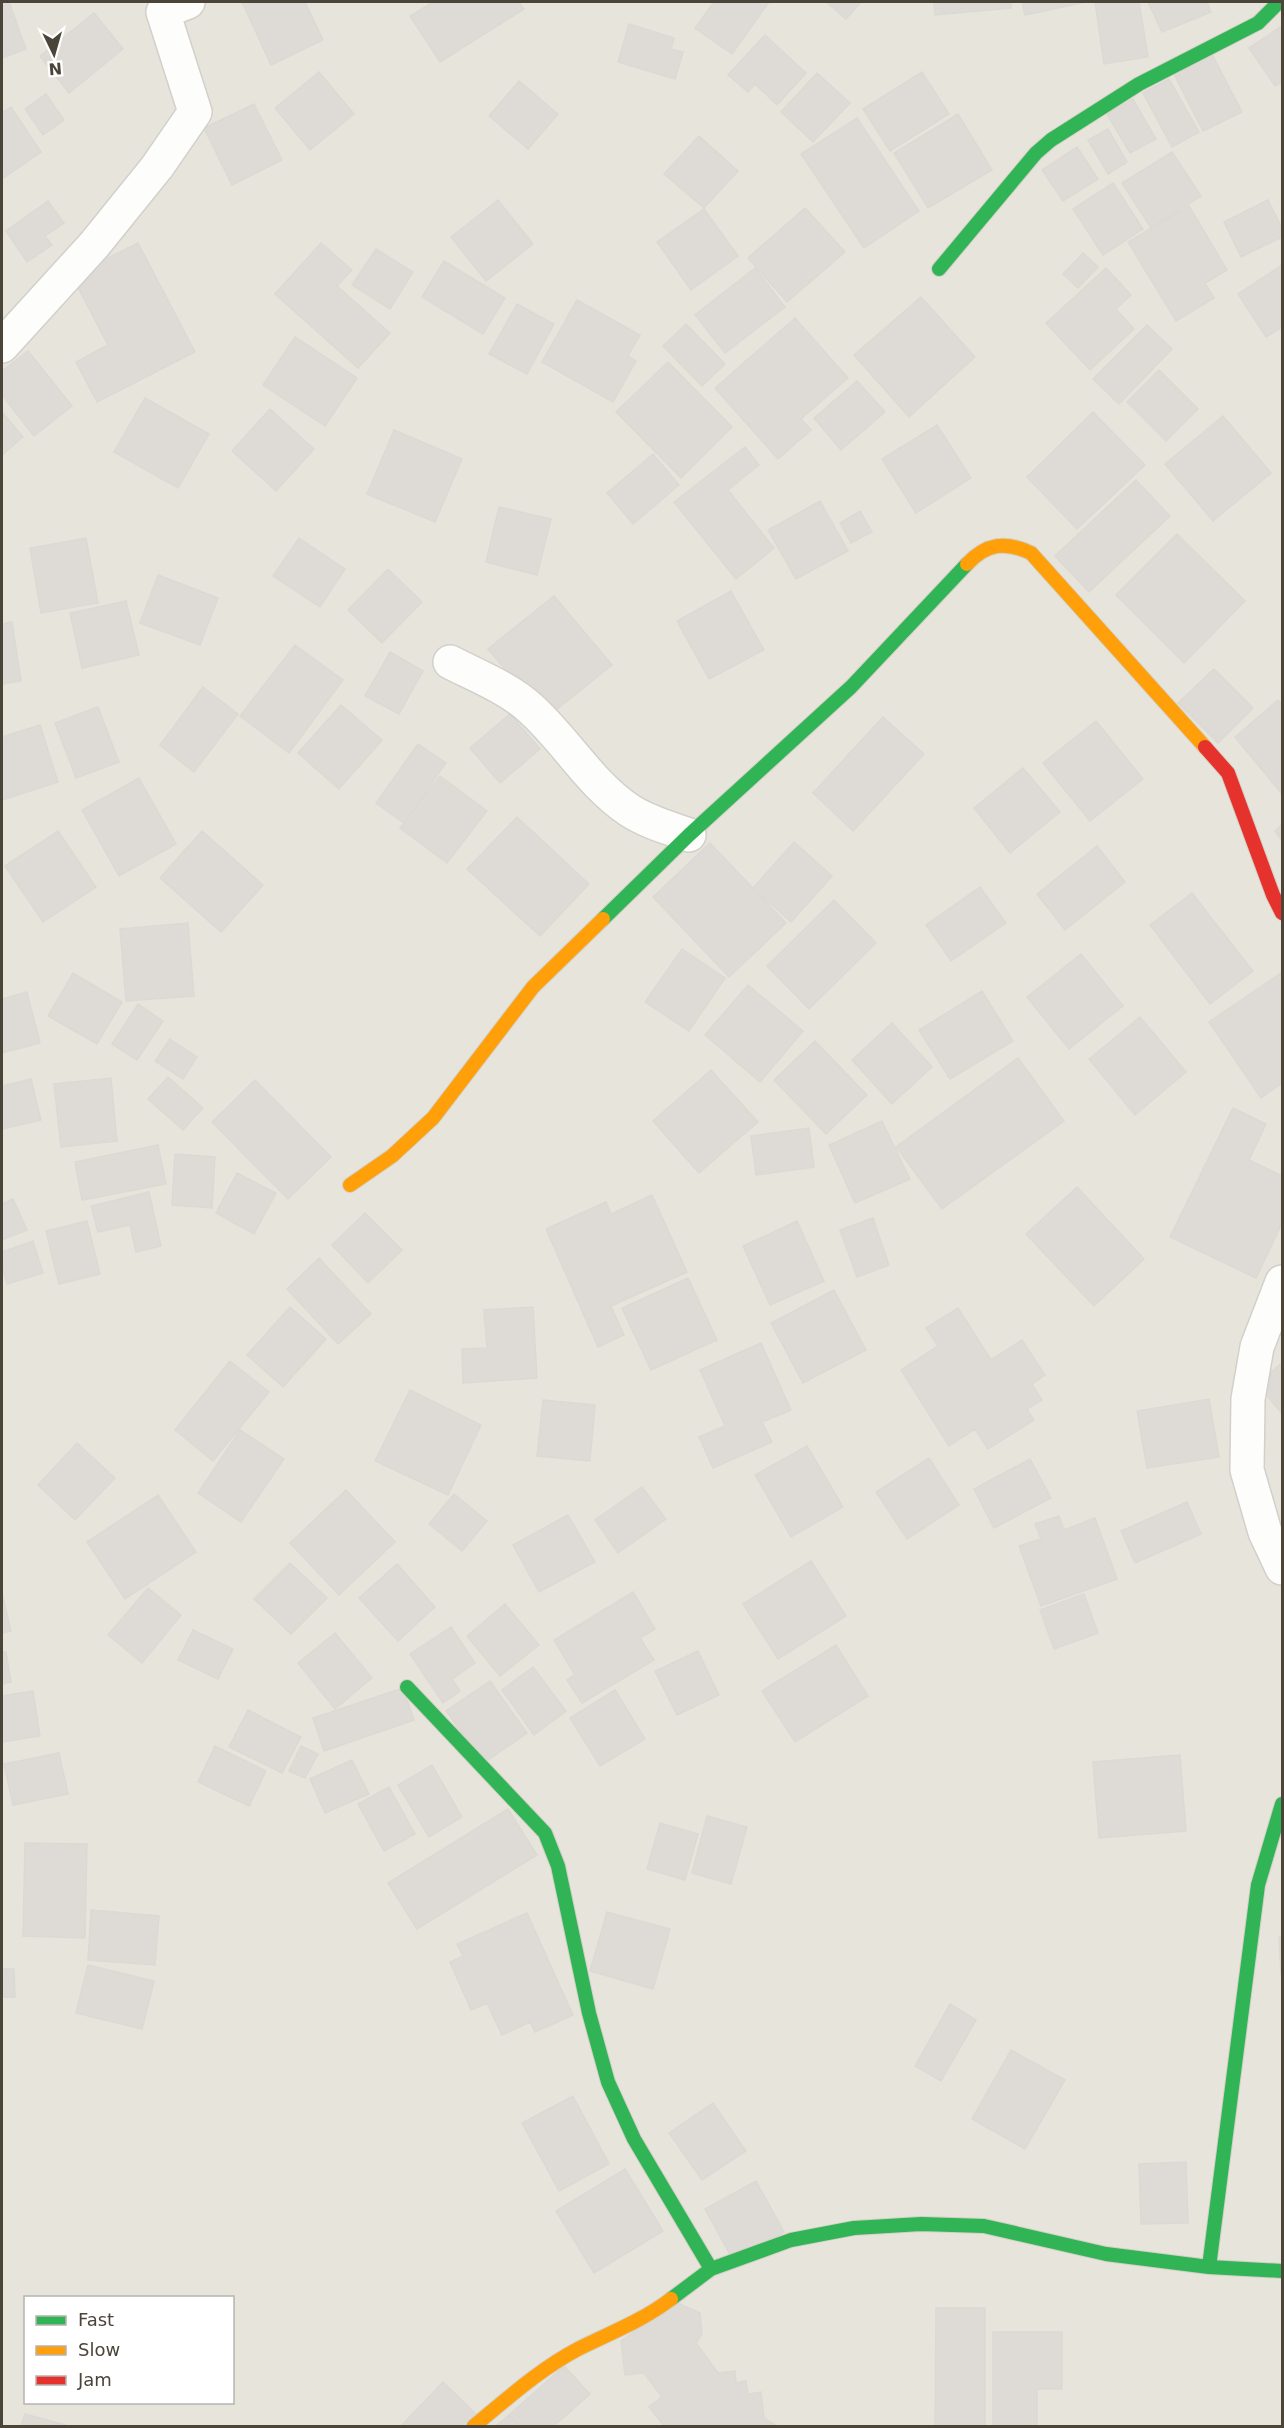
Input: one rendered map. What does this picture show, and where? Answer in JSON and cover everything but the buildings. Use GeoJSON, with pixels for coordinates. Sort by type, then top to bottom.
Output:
{"type":"FeatureCollection","features":[{"type":"Feature","properties":{"kind":"street"},"geometry":{"type":"LineString","coordinates":[[2,346],[94,245],[157,167],[195,112],[163,12],[188,2]]}},
{"type":"Feature","properties":{"kind":"street"},"geometry":{"type":"LineString","coordinates":[[939,269],[1036,153],[1051,140],[1139,84],[1258,23],[1280,2]]}},
{"type":"Feature","properties":{"kind":"street"},"geometry":{"type":"LineString","coordinates":[[350,1185],[392,1156],[433,1118],[533,987],[689,835],[851,687],[978,552],[993,546],[1013,544],[1031,553],[1228,773],[1273,895],[1282,913]]}},
{"type":"Feature","properties":{"kind":"street"},"geometry":{"type":"LineString","coordinates":[[450,662],[517,697],[532,710],[596,782],[630,811],[689,835]]}},
{"type":"Feature","properties":{"kind":"street"},"geometry":{"type":"LineString","coordinates":[[1282,1282],[1257,1347],[1248,1399],[1247,1470],[1265,1532],[1282,1568]]}},
{"type":"Feature","properties":{"kind":"street"},"geometry":{"type":"LineString","coordinates":[[407,1687],[545,1833],[558,1866],[589,2013],[608,2082],[634,2139],[711,2269]]}},
{"type":"Feature","properties":{"kind":"street"},"geometry":{"type":"LineString","coordinates":[[1209,2267],[1258,1886],[1282,1804]]}},
{"type":"Feature","properties":{"kind":"street"},"geometry":{"type":"LineString","coordinates":[[474,2427],[546,2368],[661,2307],[711,2269],[791,2240],[854,2228],[921,2224],[984,2226],[1106,2254],[1209,2267],[1282,2271]]}},
{"type":"Feature","properties":{"kind":"shaded area"},"geometry":{"type":"Polygon","coordinates":[[[2,2],[1282,2],[1282,2426],[2,2426],[2,2]]]}},
{"type":"Feature","properties":{"kind":"traffic: fast"},"geometry":{"type":"LineString","coordinates":[[939,269],[1036,153],[1051,140],[1139,84],[1258,23],[1279,2]]}},
{"type":"Feature","properties":{"kind":"traffic: fast"},"geometry":{"type":"LineString","coordinates":[[603,919],[689,835],[851,687],[967,564]]}},
{"type":"Feature","properties":{"kind":"traffic: fast"},"geometry":{"type":"LineString","coordinates":[[407,1687],[545,1833],[558,1866],[589,2013],[608,2082],[634,2139],[711,2269]]}},
{"type":"Feature","properties":{"kind":"traffic: fast"},"geometry":{"type":"LineString","coordinates":[[1209,2267],[1258,1885],[1282,1804]]}},
{"type":"Feature","properties":{"kind":"traffic: fast"},"geometry":{"type":"LineString","coordinates":[[671,2299],[711,2269],[791,2240],[854,2228],[921,2224],[984,2226],[1106,2254],[1209,2267],[1282,2271]]}},
{"type":"Feature","properties":{"kind":"traffic: slow"},"geometry":{"type":"LineString","coordinates":[[967,564],[982,552],[997,546],[1013,547],[1031,553],[1205,747]]}},
{"type":"Feature","properties":{"kind":"traffic: slow"},"geometry":{"type":"LineString","coordinates":[[350,1185],[392,1156],[433,1118],[533,987],[603,919]]}},
{"type":"Feature","properties":{"kind":"traffic: slow"},"geometry":{"type":"LineString","coordinates":[[474,2426],[550,2366],[578,2349],[637,2320],[671,2299]]}},
{"type":"Feature","properties":{"kind":"traffic: jam"},"geometry":{"type":"LineString","coordinates":[[1205,747],[1228,773],[1273,895],[1282,913]]}}]}
